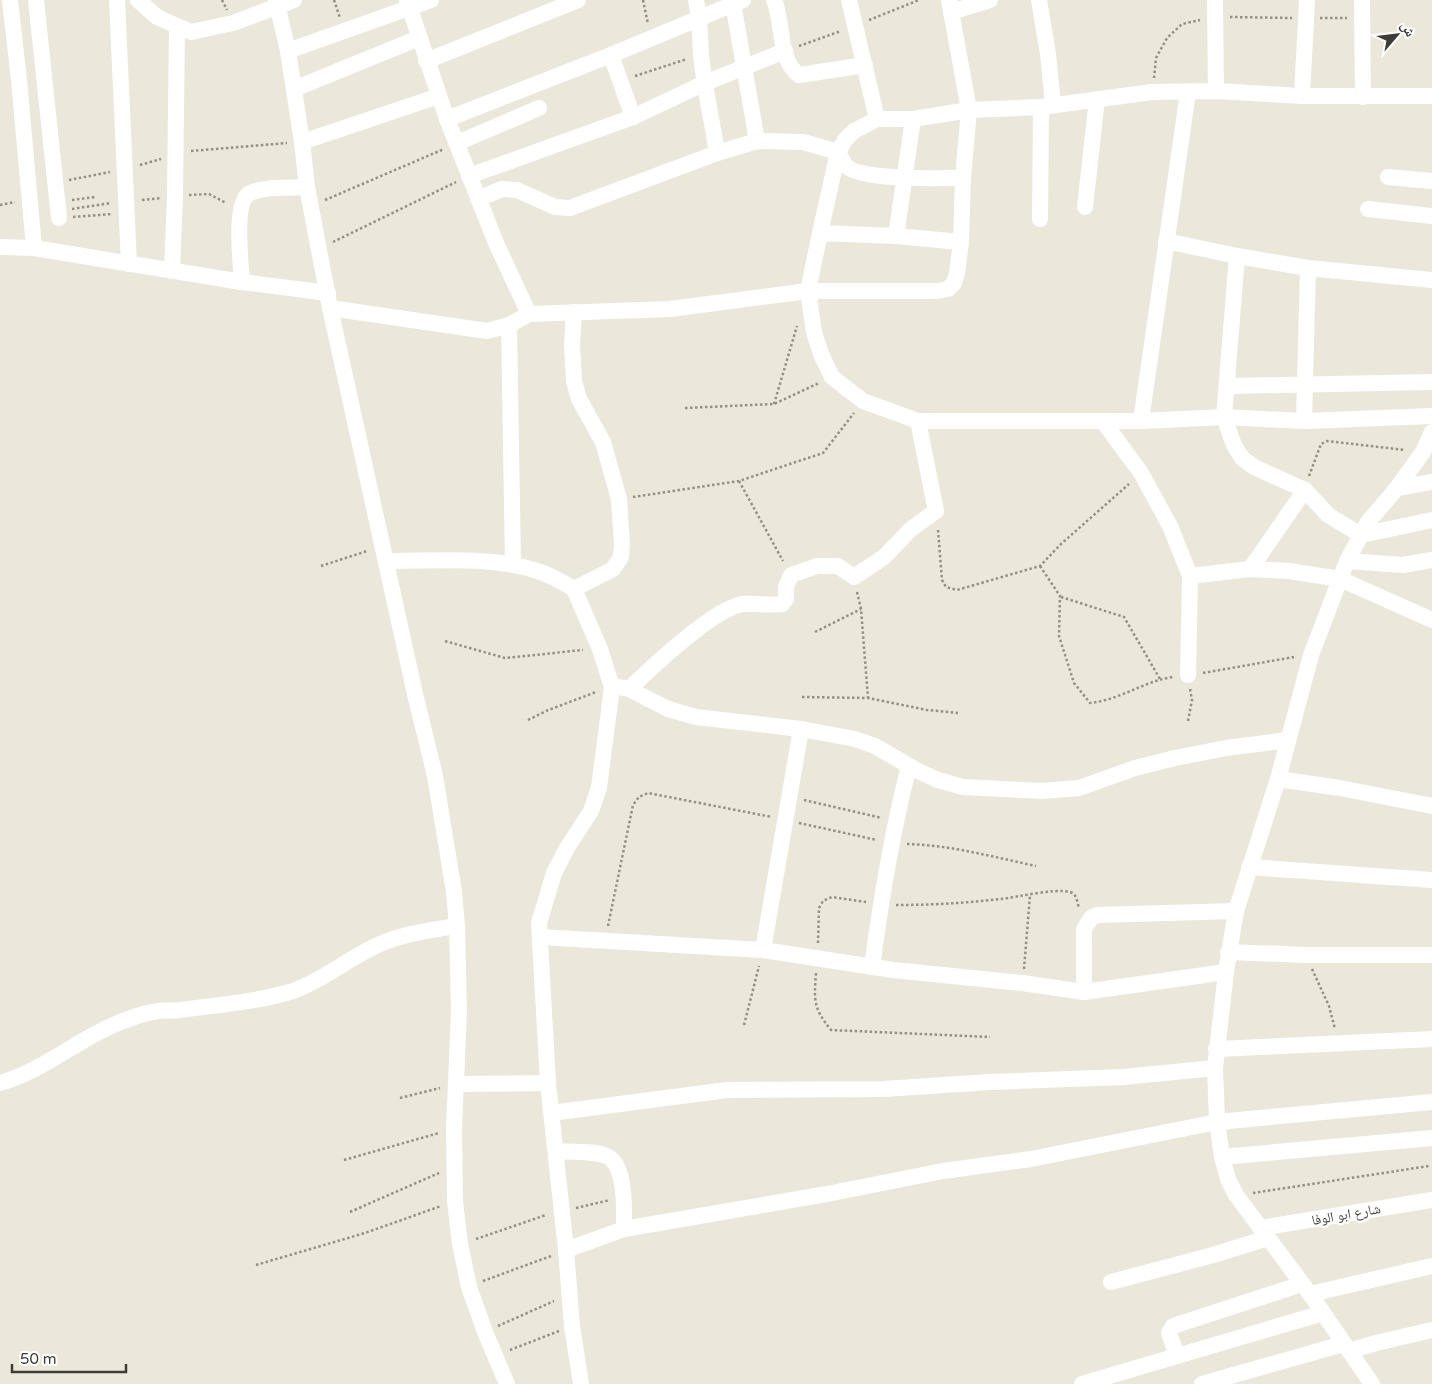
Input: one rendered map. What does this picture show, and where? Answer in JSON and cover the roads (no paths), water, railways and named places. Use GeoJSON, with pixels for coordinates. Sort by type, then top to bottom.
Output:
{"type":"FeatureCollection","features":[{"type":"Feature","properties":{"kind":"street"},"geometry":{"type":"LineString","coordinates":[[10,0],[34,248]]}},
{"type":"Feature","properties":{"kind":"street"},"geometry":{"type":"LineString","coordinates":[[36,0],[58,210]]}},
{"type":"Feature","properties":{"kind":"street"},"geometry":{"type":"LineString","coordinates":[[117,0],[129,264]]}},
{"type":"Feature","properties":{"kind":"street"},"geometry":{"type":"LineString","coordinates":[[138,0],[157,17],[191,32],[233,23],[277,3],[294,0]]}},
{"type":"Feature","properties":{"kind":"street"},"geometry":{"type":"LineString","coordinates":[[288,50],[408,4],[431,0]]}},
{"type":"Feature","properties":{"kind":"street"},"geometry":{"type":"LineString","coordinates":[[426,60],[578,0]]}},
{"type":"Feature","properties":{"kind":"street"},"geometry":{"type":"LineString","coordinates":[[696,0],[700,18],[701,53],[705,83],[717,153]]}},
{"type":"Feature","properties":{"kind":"street"},"geometry":{"type":"LineString","coordinates":[[774,0],[785,51],[793,71],[799,75],[865,65]]}},
{"type":"Feature","properties":{"kind":"street"},"geometry":{"type":"LineString","coordinates":[[850,0],[877,119]]}},
{"type":"Feature","properties":{"kind":"street"},"geometry":{"type":"LineString","coordinates":[[0,246],[34,248],[242,282],[487,331],[509,325],[529,314],[670,309],[808,292],[948,290],[954,284],[957,273],[961,242],[963,178],[969,110],[950,6],[990,0]]}},
{"type":"Feature","properties":{"kind":"street"},"geometry":{"type":"LineString","coordinates":[[1039,0],[1048,54],[1047,106],[1040,219]]}},
{"type":"Feature","properties":{"kind":"street"},"geometry":{"type":"LineString","coordinates":[[1216,0],[1216,91]]}},
{"type":"Feature","properties":{"kind":"street"},"geometry":{"type":"LineString","coordinates":[[1302,96],[1307,0]]}},
{"type":"Feature","properties":{"kind":"street"},"geometry":{"type":"LineString","coordinates":[[1362,0],[1363,97]]}},
{"type":"Feature","properties":{"kind":"street"},"geometry":{"type":"LineString","coordinates":[[447,119],[611,55],[738,2],[743,68],[756,141]]}},
{"type":"Feature","properties":{"kind":"street"},"geometry":{"type":"LineString","coordinates":[[277,3],[288,50],[307,187],[329,300],[415,694],[435,776],[454,892],[457,926],[459,1012],[454,1166],[455,1201],[460,1244],[469,1287],[485,1332],[508,1384]]}},
{"type":"Feature","properties":{"kind":"street"},"geometry":{"type":"LineString","coordinates":[[408,4],[438,96],[469,176],[511,278],[529,314]]}},
{"type":"Feature","properties":{"kind":"street"},"geometry":{"type":"LineString","coordinates":[[172,271],[175,196],[176,27]]}},
{"type":"Feature","properties":{"kind":"street"},"geometry":{"type":"LineString","coordinates":[[294,90],[419,38]]}},
{"type":"Feature","properties":{"kind":"street"},"geometry":{"type":"LineString","coordinates":[[469,176],[632,117],[705,83],[785,51]]}},
{"type":"Feature","properties":{"kind":"street"},"geometry":{"type":"LineString","coordinates":[[611,55],[632,117]]}},
{"type":"Feature","properties":{"kind":"street"},"geometry":{"type":"LineString","coordinates":[[1432,96],[1363,97],[1216,91],[1152,92],[1047,106],[969,110],[913,119],[877,119],[854,131],[845,140],[838,152],[808,292],[814,332],[821,354],[832,377],[863,401],[918,421],[1141,421],[1224,417],[1304,421],[1432,416]]}},
{"type":"Feature","properties":{"kind":"street"},"geometry":{"type":"LineString","coordinates":[[1141,421],[1188,92]]}},
{"type":"Feature","properties":{"kind":"street"},"geometry":{"type":"LineString","coordinates":[[302,142],[438,96]]}},
{"type":"Feature","properties":{"kind":"street"},"geometry":{"type":"LineString","coordinates":[[1085,207],[1097,99]]}},
{"type":"Feature","properties":{"kind":"street"},"geometry":{"type":"LineString","coordinates":[[457,144],[539,108]]}},
{"type":"Feature","properties":{"kind":"street"},"geometry":{"type":"LineString","coordinates":[[896,236],[913,119]]}},
{"type":"Feature","properties":{"kind":"street"},"geometry":{"type":"LineString","coordinates":[[478,199],[502,189],[517,190],[555,207],[570,208],[717,153],[756,141],[802,142],[838,152],[846,166],[858,173],[905,178],[963,178]]}},
{"type":"Feature","properties":{"kind":"street"},"geometry":{"type":"LineString","coordinates":[[1388,177],[1432,181]]}},
{"type":"Feature","properties":{"kind":"street"},"geometry":{"type":"LineString","coordinates":[[242,282],[240,210],[243,199],[248,194],[260,190],[307,187]]}},
{"type":"Feature","properties":{"kind":"street"},"geometry":{"type":"LineString","coordinates":[[1368,209],[1432,216]]}},
{"type":"Feature","properties":{"kind":"street"},"geometry":{"type":"LineString","coordinates":[[820,232],[961,242]]}},
{"type":"Feature","properties":{"kind":"street"},"geometry":{"type":"LineString","coordinates":[[1166,241],[1308,268],[1432,280]]}},
{"type":"Feature","properties":{"kind":"street"},"geometry":{"type":"LineString","coordinates":[[1238,256],[1224,417],[1234,444],[1242,458],[1254,467],[1305,490],[1328,515],[1361,535],[1432,520]]}},
{"type":"Feature","properties":{"kind":"street"},"geometry":{"type":"LineString","coordinates":[[1304,421],[1308,268]]}},
{"type":"Feature","properties":{"kind":"street"},"geometry":{"type":"LineString","coordinates":[[574,312],[572,345],[574,381],[579,399],[603,442],[619,499],[622,544],[621,558],[613,569],[574,589]]}},
{"type":"Feature","properties":{"kind":"street"},"geometry":{"type":"LineString","coordinates":[[509,325],[513,566]]}},
{"type":"Feature","properties":{"kind":"street"},"geometry":{"type":"LineString","coordinates":[[1227,386],[1306,386],[1432,382]]}},
{"type":"Feature","properties":{"kind":"street"},"geometry":{"type":"LineString","coordinates":[[629,690],[663,657],[701,627],[726,611],[742,604],[782,604],[786,599],[786,587],[791,576],[817,566],[838,566],[854,577],[884,557],[912,529],[936,511],[918,421]]}},
{"type":"Feature","properties":{"kind":"street"},"geometry":{"type":"LineString","coordinates":[[1103,421],[1141,473],[1170,526],[1190,576],[1188,675]]}},
{"type":"Feature","properties":{"kind":"street"},"geometry":{"type":"LineString","coordinates":[[1370,1384],[1306,1289],[1236,1195],[1228,1179],[1222,1157],[1217,1122],[1216,1049],[1228,952],[1236,911],[1278,779],[1311,655],[1347,561],[1368,522],[1397,488],[1423,452],[1432,432]]}},
{"type":"Feature","properties":{"kind":"street"},"geometry":{"type":"LineString","coordinates":[[1397,488],[1432,482]]}},
{"type":"Feature","properties":{"kind":"street"},"geometry":{"type":"LineString","coordinates":[[1250,569],[1305,490]]}},
{"type":"Feature","properties":{"kind":"street"},"geometry":{"type":"LineString","coordinates":[[384,553],[513,566],[543,572],[574,589],[600,649],[612,687],[599,788],[591,811],[567,848],[554,873],[539,924],[548,1083],[572,1326],[581,1384]]}},
{"type":"Feature","properties":{"kind":"street"},"geometry":{"type":"LineString","coordinates":[[1347,561],[1404,565],[1432,560]]}},
{"type":"Feature","properties":{"kind":"street"},"geometry":{"type":"LineString","coordinates":[[1190,576],[1250,569],[1289,571],[1340,579],[1432,620]]}},
{"type":"Feature","properties":{"kind":"street"},"geometry":{"type":"LineString","coordinates":[[612,687],[629,690],[668,708],[696,717],[801,729],[855,739],[875,746],[938,780],[963,787],[1041,791],[1079,788],[1135,768],[1176,758],[1226,748],[1288,740]]}},
{"type":"Feature","properties":{"kind":"street"},"geometry":{"type":"LineString","coordinates":[[763,950],[801,729]]}},
{"type":"Feature","properties":{"kind":"street"},"geometry":{"type":"LineString","coordinates":[[872,967],[895,821],[909,766]]}},
{"type":"Feature","properties":{"kind":"street"},"geometry":{"type":"LineString","coordinates":[[1278,779],[1340,788],[1432,806]]}},
{"type":"Feature","properties":{"kind":"street"},"geometry":{"type":"LineString","coordinates":[[1249,867],[1432,880]]}},
{"type":"Feature","properties":{"kind":"street"},"geometry":{"type":"LineString","coordinates":[[1084,992],[1084,929],[1091,918],[1097,915],[1236,911]]}},
{"type":"Feature","properties":{"kind":"street"},"geometry":{"type":"LineString","coordinates":[[0,1083],[22,1076],[98,1032],[140,1015],[267,997],[294,990],[321,978],[386,941],[401,936],[457,926]]}},
{"type":"Feature","properties":{"kind":"street"},"geometry":{"type":"LineString","coordinates":[[540,937],[763,950],[872,967],[1022,983],[1084,992],[1226,972]]}},
{"type":"Feature","properties":{"kind":"street"},"geometry":{"type":"LineString","coordinates":[[1228,952],[1306,955],[1432,955]]}},
{"type":"Feature","properties":{"kind":"street"},"geometry":{"type":"LineString","coordinates":[[1216,1049],[1432,1039]]}},
{"type":"Feature","properties":{"kind":"street"},"geometry":{"type":"LineString","coordinates":[[551,1113],[727,1090],[884,1089],[990,1082],[1123,1077],[1215,1068]]}},
{"type":"Feature","properties":{"kind":"street"},"geometry":{"type":"LineString","coordinates":[[456,1084],[548,1083]]}},
{"type":"Feature","properties":{"kind":"street"},"geometry":{"type":"LineString","coordinates":[[566,1250],[624,1229],[827,1194],[908,1177],[1031,1158],[1217,1122],[1432,1102]]}},
{"type":"Feature","properties":{"kind":"street"},"geometry":{"type":"LineString","coordinates":[[1222,1157],[1432,1138]]}},
{"type":"Feature","properties":{"kind":"street"},"geometry":{"type":"LineString","coordinates":[[556,1151],[596,1154],[609,1157],[618,1167],[623,1198],[624,1229]]}},
{"type":"Feature","properties":{"kind":"street","name":"شارع ابو الوفا"},"geometry":{"type":"LineString","coordinates":[[1111,1282],[1213,1255],[1264,1233],[1432,1200]]}},
{"type":"Feature","properties":{"kind":"street"},"geometry":{"type":"LineString","coordinates":[[1177,1356],[1169,1333],[1173,1326],[1306,1289],[1432,1266]]}},
{"type":"Feature","properties":{"kind":"street"},"geometry":{"type":"LineString","coordinates":[[1082,1384],[1323,1313]]}},
{"type":"Feature","properties":{"kind":"street"},"geometry":{"type":"LineString","coordinates":[[1202,1384],[1346,1348],[1432,1330]]}}]}
